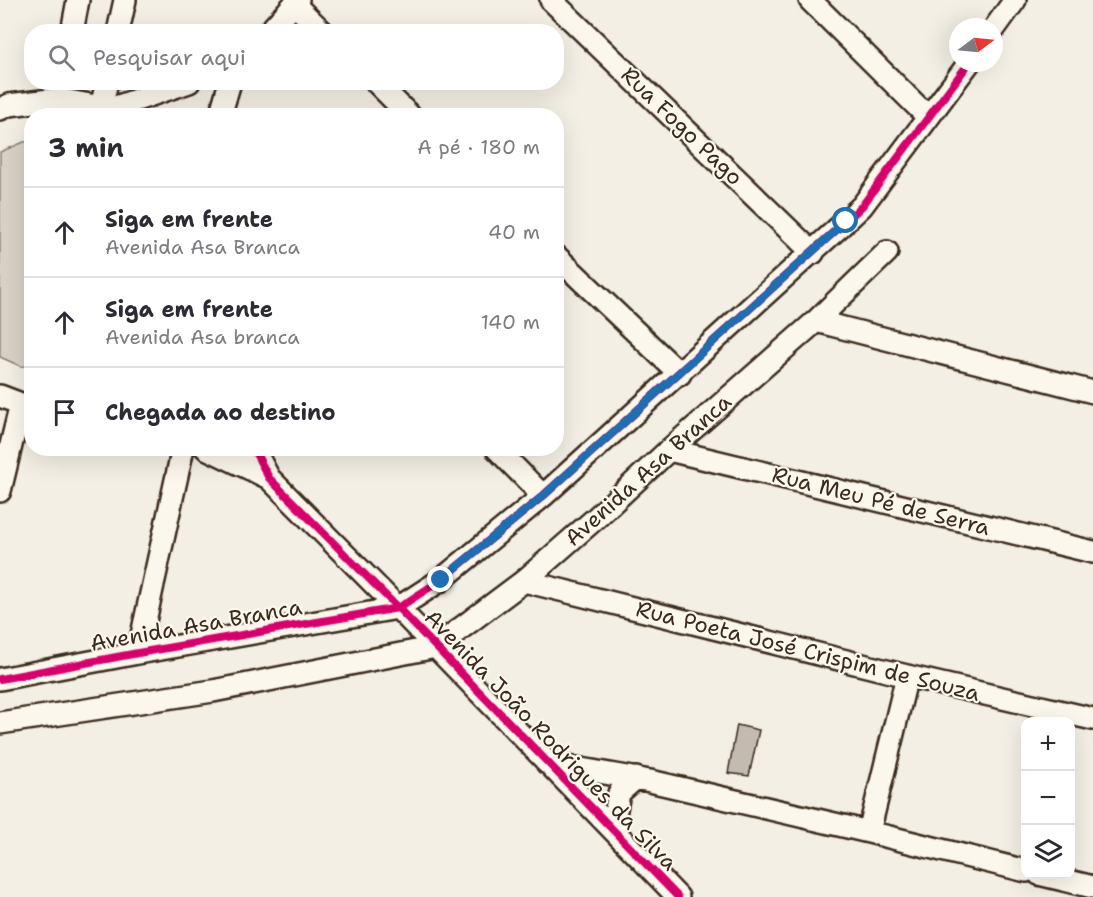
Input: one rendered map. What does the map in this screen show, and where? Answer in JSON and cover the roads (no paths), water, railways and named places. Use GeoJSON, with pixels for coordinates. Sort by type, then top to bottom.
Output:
{"type":"FeatureCollection","features":[{"type":"Feature","properties":{"kind":"street"},"geometry":{"type":"LineString","coordinates":[[74,24],[78,0]]}},
{"type":"Feature","properties":{"kind":"street"},"geometry":{"type":"LineString","coordinates":[[120,24],[125,0]]}},
{"type":"Feature","properties":{"kind":"street","name":"Rua Fogo Pago"},"geometry":{"type":"LineString","coordinates":[[550,0],[813,253]]}},
{"type":"Feature","properties":{"kind":"street"},"geometry":{"type":"LineString","coordinates":[[810,0],[928,117]]}},
{"type":"Feature","properties":{"kind":"street"},"geometry":{"type":"LineString","coordinates":[[1002,18],[1015,0]]}},
{"type":"Feature","properties":{"kind":"street"},"geometry":{"type":"LineString","coordinates":[[276,24],[297,2],[316,24]]}},
{"type":"Feature","properties":{"kind":"street"},"geometry":{"type":"LineString","coordinates":[[398,608],[441,580],[543,496],[813,253],[862,206],[962,72]]}},
{"type":"Feature","properties":{"kind":"street"},"geometry":{"type":"LineString","coordinates":[[108,90],[109,108]]}},
{"type":"Feature","properties":{"kind":"street"},"geometry":{"type":"LineString","coordinates":[[117,108],[167,90]]}},
{"type":"Feature","properties":{"kind":"street"},"geometry":{"type":"LineString","coordinates":[[222,108],[228,90]]}},
{"type":"Feature","properties":{"kind":"street"},"geometry":{"type":"LineString","coordinates":[[384,90],[402,108]]}},
{"type":"Feature","properties":{"kind":"street"},"geometry":{"type":"LineString","coordinates":[[0,109],[60,91],[102,108]]}},
{"type":"Feature","properties":{"kind":"street","name":"Avenida Asa Branca"},"geometry":{"type":"LineString","coordinates":[[0,723],[213,691],[436,647],[524,581],[596,518],[669,450],[816,321],[887,252]]}},
{"type":"Feature","properties":{"kind":"street"},"geometry":{"type":"LineString","coordinates":[[564,264],[680,374]]}},
{"type":"Feature","properties":{"kind":"street"},"geometry":{"type":"LineString","coordinates":[[816,321],[1093,392]]}},
{"type":"Feature","properties":{"kind":"street"},"geometry":{"type":"LineString","coordinates":[[0,396],[24,404]]}},
{"type":"Feature","properties":{"kind":"street"},"geometry":{"type":"LineString","coordinates":[[0,491],[24,412]]}},
{"type":"Feature","properties":{"kind":"street","name":"Rua Meu Pé de Serra"},"geometry":{"type":"LineString","coordinates":[[669,450],[1093,552]]}},
{"type":"Feature","properties":{"kind":"street"},"geometry":{"type":"LineString","coordinates":[[138,653],[181,456]]}},
{"type":"Feature","properties":{"kind":"street","name":"Avenida João Rodrigues da Silva"},"geometry":{"type":"LineString","coordinates":[[223,456],[269,478]]}},
{"type":"Feature","properties":{"kind":"street","name":"Avenida João Rodrigues da Silva"},"geometry":{"type":"LineString","coordinates":[[257,456],[269,478],[678,897]]}},
{"type":"Feature","properties":{"kind":"street"},"geometry":{"type":"LineString","coordinates":[[504,456],[543,496]]}},
{"type":"Feature","properties":{"kind":"street","name":"Rua Poeta José Crispim de Souza"},"geometry":{"type":"LineString","coordinates":[[524,581],[907,676],[1093,719]]}},
{"type":"Feature","properties":{"kind":"street","name":"Avenida Asa Branca"},"geometry":{"type":"LineString","coordinates":[[0,679],[398,608]]}},
{"type":"Feature","properties":{"kind":"street"},"geometry":{"type":"LineString","coordinates":[[868,832],[907,676]]}},
{"type":"Feature","properties":{"kind":"street"},"geometry":{"type":"LineString","coordinates":[[547,763],[636,778],[1021,870]]}},
{"type":"Feature","properties":{"kind":"street"},"geometry":{"type":"LineString","coordinates":[[618,835],[615,815],[619,793],[636,778]]}},
{"type":"Feature","properties":{"kind":"street"},"geometry":{"type":"LineString","coordinates":[[1060,879],[1093,887]]}}]}
